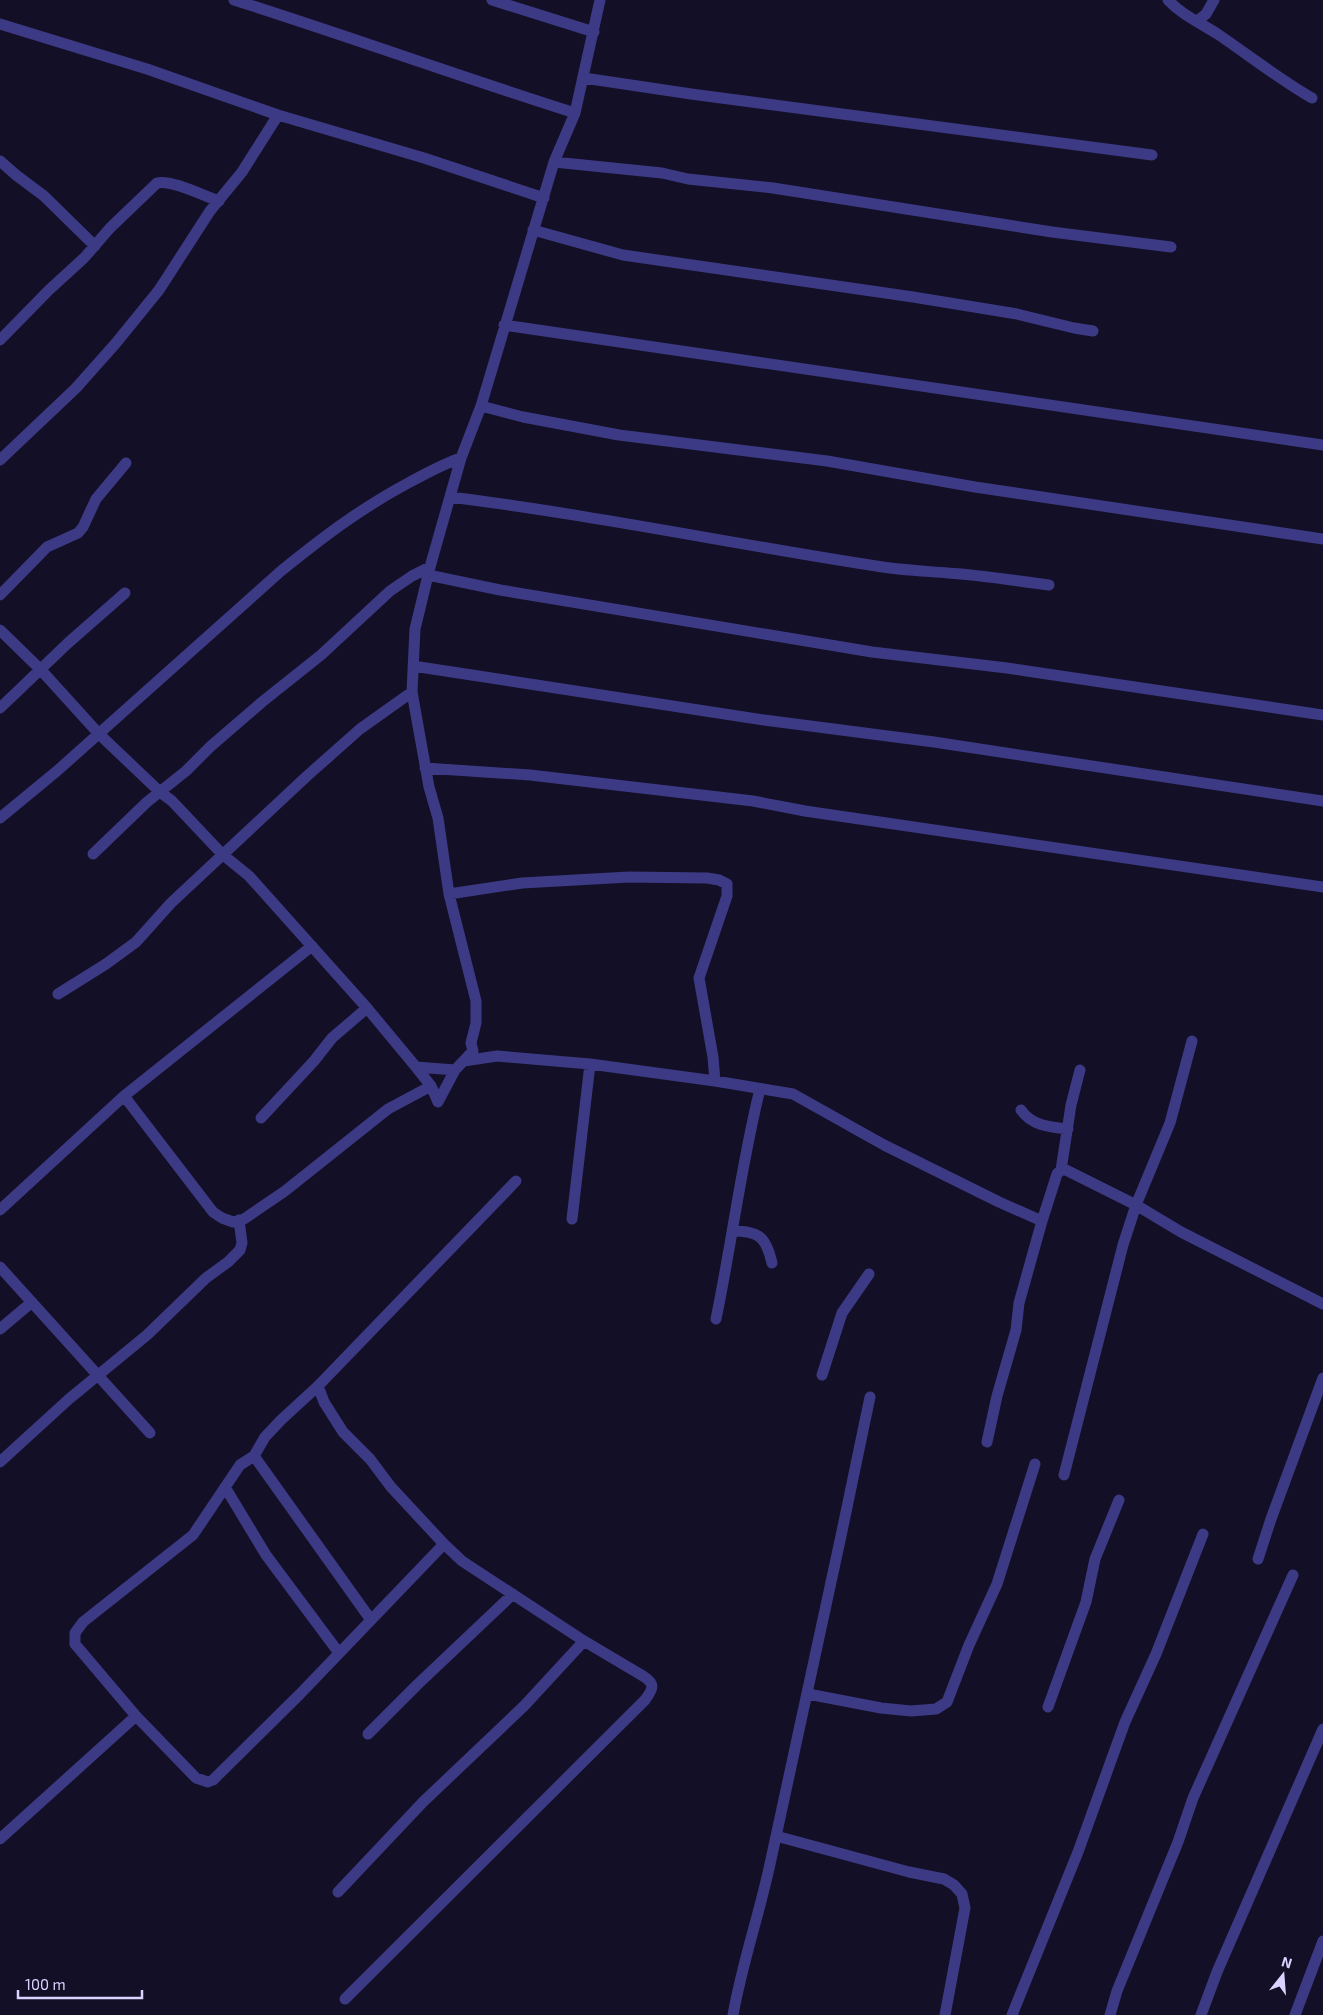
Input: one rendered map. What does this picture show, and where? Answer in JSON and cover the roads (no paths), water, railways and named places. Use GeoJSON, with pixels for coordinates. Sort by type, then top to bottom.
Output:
{"type":"FeatureCollection","features":[{"type":"Feature","properties":{"kind":"street"},"geometry":{"type":"LineString","coordinates":[[234,0],[575,113]]}},
{"type":"Feature","properties":{"kind":"street"},"geometry":{"type":"LineString","coordinates":[[492,0],[594,32]]}},
{"type":"Feature","properties":{"kind":"street"},"geometry":{"type":"LineString","coordinates":[[0,630],[41,670],[99,734],[172,801],[222,854],[249,876],[367,1008],[431,1086],[438,1102],[459,1066],[473,1051],[471,1042],[476,1023],[476,1001],[449,894],[438,818],[428,788],[412,692],[417,614],[461,458],[480,406],[554,162],[575,113],[600,0]]}},
{"type":"Feature","properties":{"kind":"street"},"geometry":{"type":"LineString","coordinates":[[1168,0],[1184,15],[1197,21],[1242,50],[1284,82],[1312,98]]}},
{"type":"Feature","properties":{"kind":"street"},"geometry":{"type":"LineString","coordinates":[[1197,21],[1206,14],[1214,0]]}},
{"type":"Feature","properties":{"kind":"street"},"geometry":{"type":"LineString","coordinates":[[0,24],[147,69],[278,115],[424,158],[544,198]]}},
{"type":"Feature","properties":{"kind":"street"},"geometry":{"type":"LineString","coordinates":[[584,78],[1152,155]]}},
{"type":"Feature","properties":{"kind":"street"},"geometry":{"type":"LineString","coordinates":[[0,460],[76,388],[159,290],[219,201],[242,172],[278,115]]}},
{"type":"Feature","properties":{"kind":"street"},"geometry":{"type":"LineString","coordinates":[[0,161],[44,196],[95,246]]}},
{"type":"Feature","properties":{"kind":"street"},"geometry":{"type":"LineString","coordinates":[[554,162],[662,173],[688,179],[772,188],[1052,232],[1171,247]]}},
{"type":"Feature","properties":{"kind":"street"},"geometry":{"type":"LineString","coordinates":[[0,340],[157,183],[172,184],[219,201]]}},
{"type":"Feature","properties":{"kind":"street"},"geometry":{"type":"LineString","coordinates":[[533,230],[623,254],[913,296],[1017,314],[1074,328],[1093,330]]}},
{"type":"Feature","properties":{"kind":"street"},"geometry":{"type":"LineString","coordinates":[[504,325],[1323,445]]}},
{"type":"Feature","properties":{"kind":"street"},"geometry":{"type":"LineString","coordinates":[[480,406],[523,417],[619,435],[827,461],[975,487],[1323,539]]}},
{"type":"Feature","properties":{"kind":"street"},"geometry":{"type":"LineString","coordinates":[[0,818],[99,734],[317,541],[371,503],[444,463],[461,458]]}},
{"type":"Feature","properties":{"kind":"street"},"geometry":{"type":"LineString","coordinates":[[0,595],[47,547],[78,533],[83,527],[96,499],[126,463]]}},
{"type":"Feature","properties":{"kind":"street"},"geometry":{"type":"LineString","coordinates":[[450,497],[622,522],[877,567],[947,573],[1049,586]]}},
{"type":"Feature","properties":{"kind":"street"},"geometry":{"type":"LineString","coordinates":[[92,854],[147,802],[262,702],[321,655],[390,591],[429,571],[500,590],[872,652],[1007,668],[1323,715]]}},
{"type":"Feature","properties":{"kind":"street"},"geometry":{"type":"LineString","coordinates":[[0,708],[68,643],[125,593]]}},
{"type":"Feature","properties":{"kind":"street"},"geometry":{"type":"LineString","coordinates":[[413,666],[764,720],[943,744],[1323,801]]}},
{"type":"Feature","properties":{"kind":"street"},"geometry":{"type":"LineString","coordinates":[[58,994],[106,964],[136,942],[171,903],[222,854],[360,729],[412,692]]}},
{"type":"Feature","properties":{"kind":"street"},"geometry":{"type":"LineString","coordinates":[[425,768],[530,775],[753,801],[805,811],[1323,887]]}},
{"type":"Feature","properties":{"kind":"street"},"geometry":{"type":"LineString","coordinates":[[449,894],[522,883],[628,877],[707,878],[719,880],[727,884],[726,896],[698,978],[713,1057],[715,1080]]}},
{"type":"Feature","properties":{"kind":"street"},"geometry":{"type":"LineString","coordinates":[[0,1210],[124,1096],[312,946]]}},
{"type":"Feature","properties":{"kind":"street"},"geometry":{"type":"LineString","coordinates":[[261,1118],[314,1061],[332,1038],[367,1008]]}},
{"type":"Feature","properties":{"kind":"street"},"geometry":{"type":"LineString","coordinates":[[471,1042],[497,1056]]}},
{"type":"Feature","properties":{"kind":"street"},"geometry":{"type":"LineString","coordinates":[[1064,1474],[1123,1245],[1136,1205],[1170,1124],[1192,1042]]}},
{"type":"Feature","properties":{"kind":"street"},"geometry":{"type":"LineString","coordinates":[[416,1067],[459,1066],[497,1056],[590,1064],[715,1080],[793,1094],[884,1144],[1000,1202],[1042,1220]]}},
{"type":"Feature","properties":{"kind":"street"},"geometry":{"type":"LineString","coordinates":[[572,1219],[590,1064]]}},
{"type":"Feature","properties":{"kind":"street"},"geometry":{"type":"LineString","coordinates":[[987,1442],[997,1396],[1016,1330],[1019,1303],[1042,1220],[1057,1174],[1061,1170],[1080,1070]]}},
{"type":"Feature","properties":{"kind":"street"},"geometry":{"type":"LineString","coordinates":[[124,1096],[213,1212],[233,1222],[244,1219],[285,1191],[388,1109],[431,1086]]}},
{"type":"Feature","properties":{"kind":"street"},"geometry":{"type":"LineString","coordinates":[[716,1319],[733,1231],[748,1136],[760,1089]]}},
{"type":"Feature","properties":{"kind":"street"},"geometry":{"type":"LineString","coordinates":[[1021,1110],[1033,1122],[1051,1128],[1068,1129]]}},
{"type":"Feature","properties":{"kind":"street"},"geometry":{"type":"LineString","coordinates":[[1061,1170],[1066,1170],[1136,1205],[1181,1232],[1323,1304]]}},
{"type":"Feature","properties":{"kind":"street"},"geometry":{"type":"LineString","coordinates":[[444,1544],[222,1772],[208,1782],[196,1778],[136,1716],[75,1644],[77,1628],[83,1622],[193,1535],[240,1466],[254,1456],[266,1437],[276,1426],[318,1386],[516,1182]]}},
{"type":"Feature","properties":{"kind":"street"},"geometry":{"type":"LineString","coordinates":[[0,1462],[69,1400],[147,1336],[206,1278],[240,1250],[242,1243],[239,1220]]}},
{"type":"Feature","properties":{"kind":"street"},"geometry":{"type":"LineString","coordinates":[[733,1231],[750,1231],[759,1236],[769,1251],[772,1263]]}},
{"type":"Feature","properties":{"kind":"street"},"geometry":{"type":"LineString","coordinates":[[0,1267],[150,1433]]}},
{"type":"Feature","properties":{"kind":"street"},"geometry":{"type":"LineString","coordinates":[[822,1375],[842,1313],[869,1274]]}},
{"type":"Feature","properties":{"kind":"street"},"geometry":{"type":"LineString","coordinates":[[0,1329],[32,1302]]}},
{"type":"Feature","properties":{"kind":"street"},"geometry":{"type":"LineString","coordinates":[[1258,1559],[1323,1378]]}},
{"type":"Feature","properties":{"kind":"street"},"geometry":{"type":"LineString","coordinates":[[318,1386],[324,1402],[343,1432],[370,1459],[391,1487],[462,1561],[584,1641],[650,1680],[652,1688],[648,1696],[345,1999]]}},
{"type":"Feature","properties":{"kind":"street"},"geometry":{"type":"LineString","coordinates":[[733,2015],[808,1694],[870,1397]]}},
{"type":"Feature","properties":{"kind":"street"},"geometry":{"type":"LineString","coordinates":[[254,1456],[371,1620]]}},
{"type":"Feature","properties":{"kind":"street"},"geometry":{"type":"LineString","coordinates":[[808,1694],[881,1708],[911,1711],[936,1709],[947,1702],[969,1645],[997,1584],[1035,1464]]}},
{"type":"Feature","properties":{"kind":"street"},"geometry":{"type":"LineString","coordinates":[[225,1487],[266,1555],[339,1653]]}},
{"type":"Feature","properties":{"kind":"street"},"geometry":{"type":"LineString","coordinates":[[1048,1708],[1086,1602],[1095,1559],[1119,1500]]}},
{"type":"Feature","properties":{"kind":"street"},"geometry":{"type":"LineString","coordinates":[[1012,2015],[1075,1861],[1126,1722],[1156,1654],[1203,1534]]}},
{"type":"Feature","properties":{"kind":"street"},"geometry":{"type":"LineString","coordinates":[[1110,2015],[1117,1991],[1178,1842],[1193,1798],[1293,1575]]}},
{"type":"Feature","properties":{"kind":"street"},"geometry":{"type":"LineString","coordinates":[[368,1734],[513,1594]]}},
{"type":"Feature","properties":{"kind":"street"},"geometry":{"type":"LineString","coordinates":[[338,1892],[423,1802],[524,1706],[584,1641]]}},
{"type":"Feature","properties":{"kind":"street"},"geometry":{"type":"LineString","coordinates":[[0,1838],[136,1716]]}},
{"type":"Feature","properties":{"kind":"street"},"geometry":{"type":"LineString","coordinates":[[1201,2015],[1217,1972],[1323,1729]]}},
{"type":"Feature","properties":{"kind":"street"},"geometry":{"type":"LineString","coordinates":[[776,1836],[908,1872],[944,1879],[954,1884],[962,1894],[965,1908],[945,2015]]}},
{"type":"Feature","properties":{"kind":"street"},"geometry":{"type":"LineString","coordinates":[[1294,2015],[1323,1941]]}}]}
